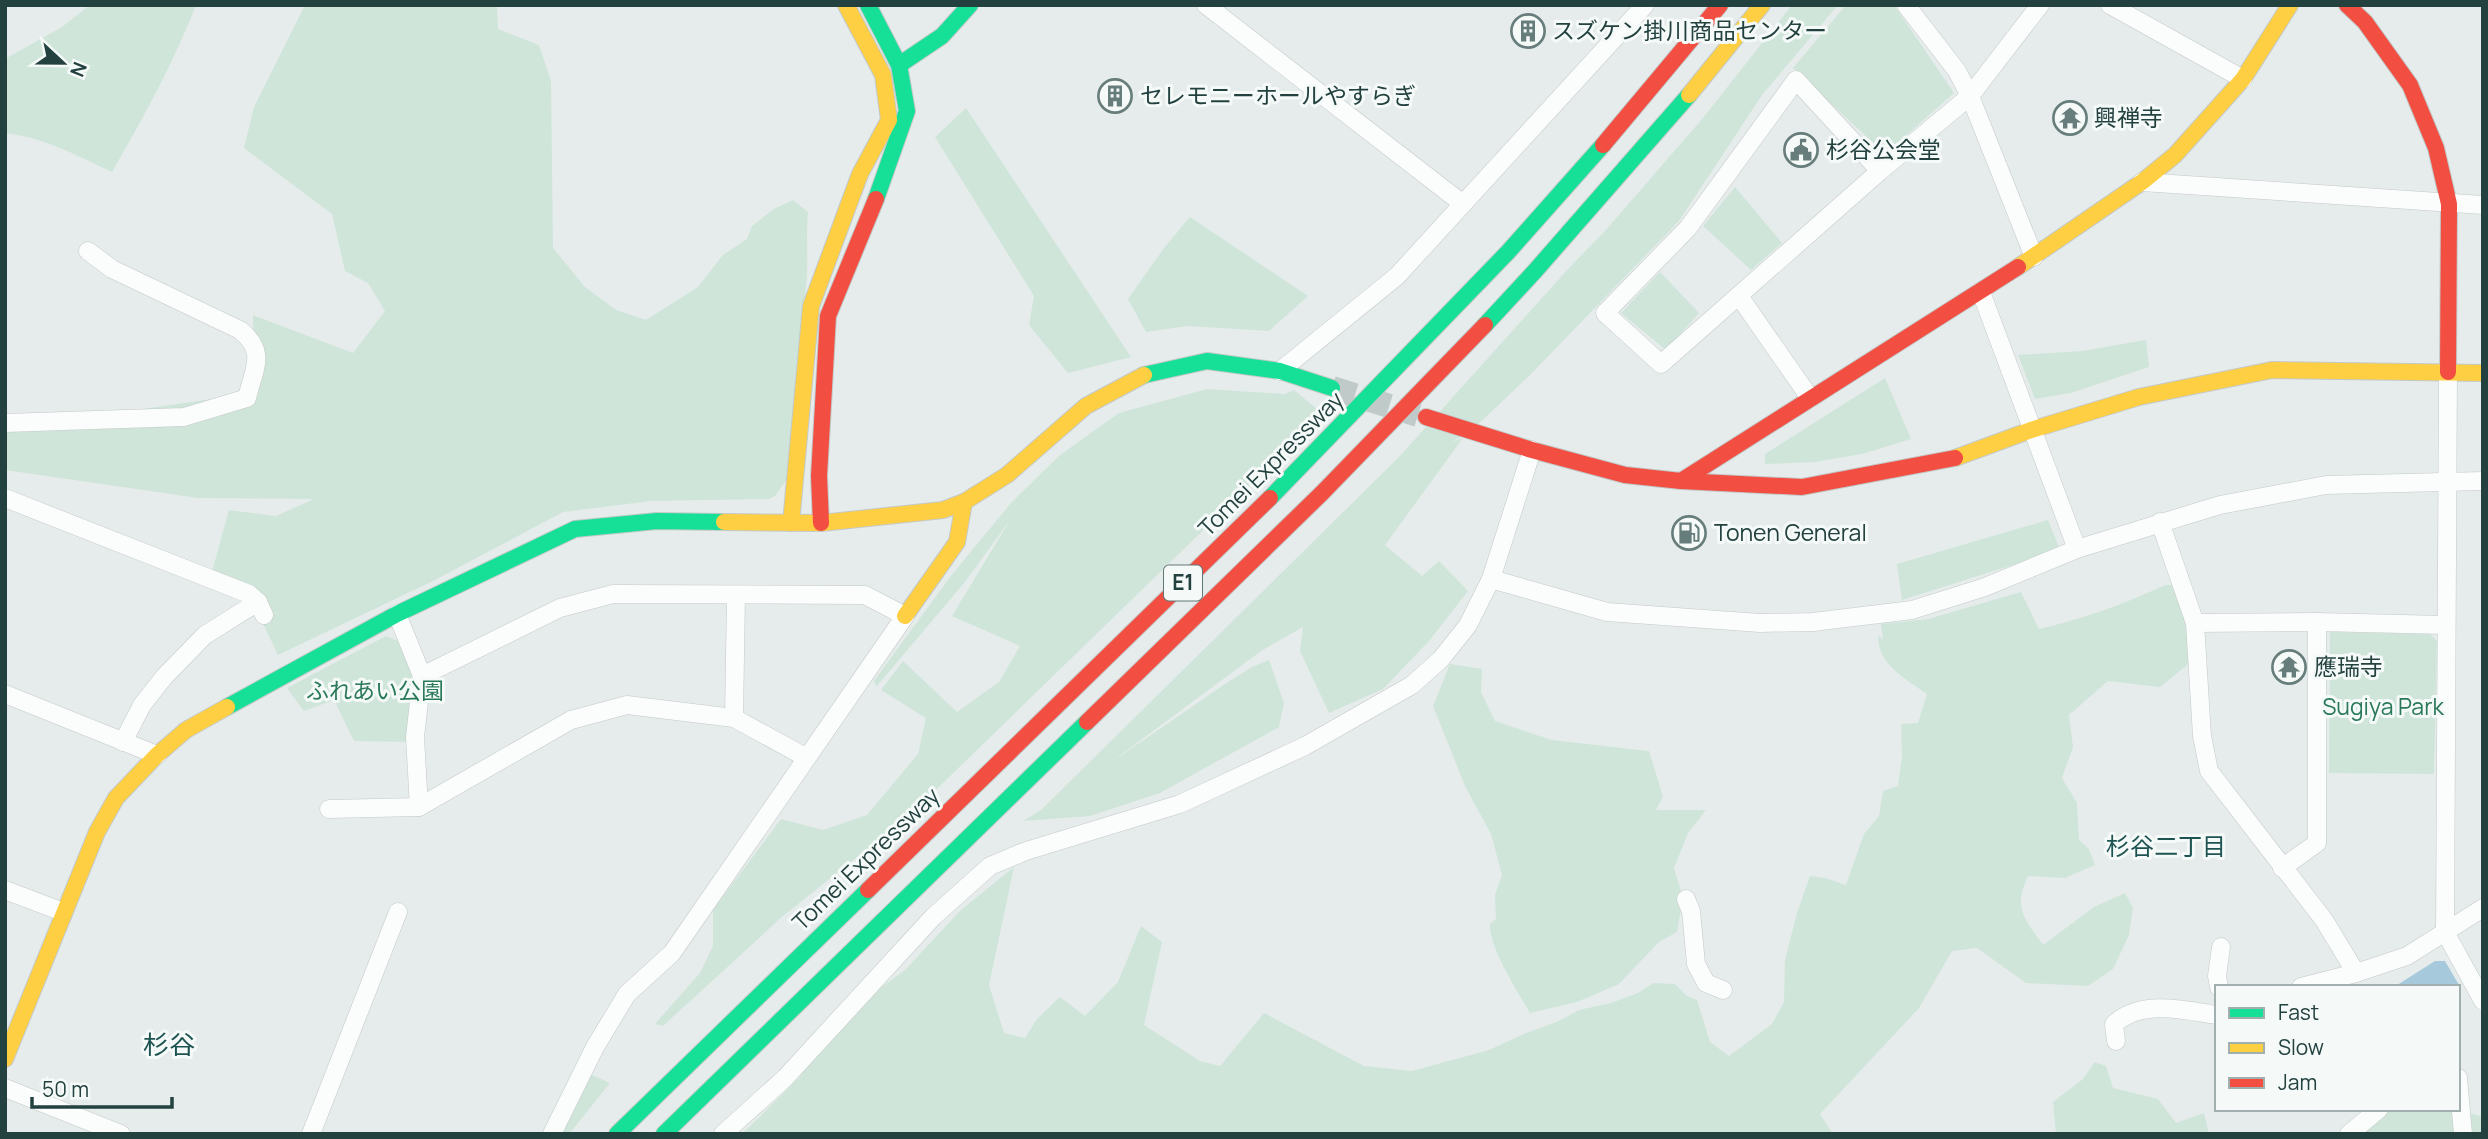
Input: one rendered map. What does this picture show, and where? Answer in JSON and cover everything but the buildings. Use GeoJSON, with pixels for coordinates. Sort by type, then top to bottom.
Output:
{"type":"FeatureCollection","features":[{"type":"Feature","properties":{"kind":"main road"},"geometry":{"type":"LineString","coordinates":[[791,523],[811,306],[860,174],[890,120],[883,75],[846,5]]}},
{"type":"Feature","properties":{"kind":"main road"},"geometry":{"type":"LineString","coordinates":[[821,523],[819,476],[828,316],[888,170],[907,111],[899,65],[868,5]]}},
{"type":"Feature","properties":{"kind":"main road"},"geometry":{"type":"LineString","coordinates":[[899,65],[942,36],[970,5]]}},
{"type":"Feature","properties":{"kind":"main road","name":"Tomei Expressway"},"geometry":{"type":"LineString","coordinates":[[617,1134],[1309,460],[1511,249],[1634,110],[1720,5]]}},
{"type":"Feature","properties":{"kind":"main road","name":"E1"},"geometry":{"type":"LineString","coordinates":[[664,1134],[1322,493],[1431,382],[1535,271],[1641,151],[1762,5]]}},
{"type":"Feature","properties":{"kind":"main road"},"geometry":{"type":"LineString","coordinates":[[1681,481],[2034,257],[2142,182],[2202,128],[2243,79],[2290,5]]}},
{"type":"Feature","properties":{"kind":"main road"},"geometry":{"type":"LineString","coordinates":[[2347,5],[2365,22],[2410,85],[2436,148],[2449,204],[2448,372]]}},
{"type":"Feature","properties":{"kind":"main road"},"geometry":{"type":"LineString","coordinates":[[5,1059],[97,832],[116,798],[157,755],[186,730],[397,614],[575,529],[657,521],[821,523],[943,510],[964,502],[1007,475],[1086,406],[1148,373],[1207,361],[1280,371],[1332,388]]}},
{"type":"Feature","properties":{"kind":"main road"},"geometry":{"type":"LineString","coordinates":[[1426,417],[1625,475],[1681,481],[1802,487],[1950,460],[2031,430],[2139,397],[2272,370],[2483,373]]}},
{"type":"Feature","properties":{"kind":"main road"},"geometry":{"type":"LineString","coordinates":[[905,616],[957,542],[964,502]]}},
{"type":"Feature","properties":{"kind":"street"},"geometry":{"type":"LineString","coordinates":[[1206,5],[1463,204]]}},
{"type":"Feature","properties":{"kind":"street"},"geometry":{"type":"LineString","coordinates":[[1280,371],[1398,276],[1645,5]]}},
{"type":"Feature","properties":{"kind":"street"},"geometry":{"type":"LineString","coordinates":[[1906,5],[1957,71],[1970,96],[2034,257]]}},
{"type":"Feature","properties":{"kind":"street"},"geometry":{"type":"LineString","coordinates":[[1880,171],[1796,80],[1688,228],[1605,313],[1661,364],[1880,171],[1970,96],[2040,5]]}},
{"type":"Feature","properties":{"kind":"street"},"geometry":{"type":"LineString","coordinates":[[2110,5],[2243,79]]}},
{"type":"Feature","properties":{"kind":"street"},"geometry":{"type":"LineString","coordinates":[[2142,182],[2483,205]]}},
{"type":"Feature","properties":{"kind":"street"},"geometry":{"type":"LineString","coordinates":[[5,423],[184,417],[247,398],[258,351],[252,340],[240,330],[112,269],[88,251]]}},
{"type":"Feature","properties":{"kind":"street"},"geometry":{"type":"LineString","coordinates":[[1980,292],[2077,549]]}},
{"type":"Feature","properties":{"kind":"street"},"geometry":{"type":"LineString","coordinates":[[1739,296],[1810,398]]}},
{"type":"Feature","properties":{"kind":"street"},"geometry":{"type":"LineString","coordinates":[[2448,372],[2445,932],[2483,1001]]}},
{"type":"Feature","properties":{"kind":"street"},"geometry":{"type":"LineString","coordinates":[[723,1134],[785,1078],[933,917],[990,866],[1026,851],[1180,804],[1305,746],[1412,685],[1441,659],[1468,625],[1491,579],[1532,450]]}},
{"type":"Feature","properties":{"kind":"street"},"geometry":{"type":"LineString","coordinates":[[1491,579],[1607,612],[1760,623],[1813,622],[1912,610],[1985,587],[2077,549],[2220,505],[2326,485],[2483,481]]}},
{"type":"Feature","properties":{"kind":"street"},"geometry":{"type":"LineString","coordinates":[[5,498],[248,594],[261,608],[205,635],[164,677],[142,705],[123,742]]}},
{"type":"Feature","properties":{"kind":"street"},"geometry":{"type":"LineString","coordinates":[[2160,522],[2195,623],[2202,736],[2209,771],[2324,920],[2356,973]]}},
{"type":"Feature","properties":{"kind":"street"},"geometry":{"type":"LineString","coordinates":[[422,676],[560,608],[613,594],[865,595],[905,616],[672,954],[627,994],[595,1047],[552,1134]]}},
{"type":"Feature","properties":{"kind":"street"},"geometry":{"type":"LineString","coordinates":[[734,718],[736,595]]}},
{"type":"Feature","properties":{"kind":"street"},"geometry":{"type":"LineString","coordinates":[[397,614],[422,676],[415,737],[419,807]]}},
{"type":"Feature","properties":{"kind":"street"},"geometry":{"type":"LineString","coordinates":[[2282,868],[2317,843],[2317,622]]}},
{"type":"Feature","properties":{"kind":"street"},"geometry":{"type":"LineString","coordinates":[[2195,623],[2445,625]]}},
{"type":"Feature","properties":{"kind":"street"},"geometry":{"type":"LineString","coordinates":[[5,694],[157,755]]}},
{"type":"Feature","properties":{"kind":"street"},"geometry":{"type":"LineString","coordinates":[[329,808],[419,807],[572,720],[626,705],[734,718],[807,758]]}},
{"type":"Feature","properties":{"kind":"street"},"geometry":{"type":"LineString","coordinates":[[5,890],[63,912]]}},
{"type":"Feature","properties":{"kind":"street"},"geometry":{"type":"LineString","coordinates":[[1686,899],[1691,911],[1696,964],[1706,983],[1723,990]]}},
{"type":"Feature","properties":{"kind":"street"},"geometry":{"type":"LineString","coordinates":[[2309,985],[2407,956],[2483,908]]}},
{"type":"Feature","properties":{"kind":"street"},"geometry":{"type":"LineString","coordinates":[[311,1134],[398,912]]}},
{"type":"Feature","properties":{"kind":"street"},"geometry":{"type":"LineString","coordinates":[[2219,985],[2217,976],[2221,947]]}},
{"type":"Feature","properties":{"kind":"street"},"geometry":{"type":"LineString","coordinates":[[2116,1041],[2114,1024],[2123,1016],[2164,1007],[2215,1015]]}},
{"type":"Feature","properties":{"kind":"street"},"geometry":{"type":"LineString","coordinates":[[5,1088],[121,1134]]}},
{"type":"Feature","properties":{"kind":"street"},"geometry":{"type":"LineString","coordinates":[[2460,1100],[2463,1134]]}},
{"type":"Feature","properties":{"kind":"street"},"geometry":{"type":"LineString","coordinates":[[2349,1134],[2377,1111]]}},
{"type":"Feature","properties":{"kind":"green space"},"geometry":{"type":"Polygon","coordinates":[[[90,5],[196,5],[167,70],[112,172],[47,143],[5,133],[5,59],[62,27],[90,5]]]}},
{"type":"Feature","properties":{"kind":"green space"},"geometry":{"type":"Polygon","coordinates":[[[305,5],[497,5],[498,29],[539,45],[551,81],[553,248],[585,287],[616,310],[646,320],[698,287],[723,255],[747,239],[752,226],[774,209],[793,200],[808,212],[807,276],[786,480],[775,496],[769,499],[651,501],[563,512],[433,581],[278,655],[249,594],[210,579],[229,510],[276,516],[314,499],[198,498],[5,470],[5,419],[59,421],[254,393],[253,315],[353,353],[385,311],[368,283],[345,271],[332,214],[244,148],[254,107],[305,5]]]}},
{"type":"Feature","properties":{"kind":"green space"},"geometry":{"type":"Polygon","coordinates":[[[1792,5],[1838,5],[1762,95],[1679,221],[1530,375],[1471,431],[1452,442],[1463,438],[1385,545],[1422,576],[1439,561],[1468,591],[1429,641],[1383,689],[1329,713],[1300,651],[1303,627],[1261,651],[1110,763],[1228,682],[1269,660],[1284,703],[1279,727],[1160,793],[1090,816],[1023,821],[1041,810],[1399,457],[1604,232],[1703,118],[1792,5]]]}},
{"type":"Feature","properties":{"kind":"green space"},"geometry":{"type":"Polygon","coordinates":[[[1846,5],[1894,5],[1954,93],[1885,154],[1793,68],[1846,5]]]}},
{"type":"Feature","properties":{"kind":"green space"},"geometry":{"type":"Polygon","coordinates":[[[966,108],[1131,357],[1068,373],[1029,325],[1034,296],[935,137],[966,108]]]}},
{"type":"Feature","properties":{"kind":"green space"},"geometry":{"type":"Polygon","coordinates":[[[1735,187],[1782,243],[1751,270],[1703,226],[1735,187]]]}},
{"type":"Feature","properties":{"kind":"green space"},"geometry":{"type":"Polygon","coordinates":[[[1190,217],[1308,296],[1269,331],[1188,326],[1146,332],[1128,299],[1190,217]]]}},
{"type":"Feature","properties":{"kind":"green space"},"geometry":{"type":"Polygon","coordinates":[[[1660,272],[1699,313],[1666,350],[1621,313],[1660,272]]]}},
{"type":"Feature","properties":{"kind":"green space"},"geometry":{"type":"Polygon","coordinates":[[[2146,340],[2149,367],[2071,393],[2035,399],[2018,355],[2082,351],[2146,340]]]}},
{"type":"Feature","properties":{"kind":"green space"},"geometry":{"type":"Polygon","coordinates":[[[1885,378],[1911,439],[1862,454],[1815,462],[1765,464],[1765,454],[1885,378]]]}},
{"type":"Feature","properties":{"kind":"green space"},"geometry":{"type":"Polygon","coordinates":[[[1207,389],[1285,394],[1294,390],[1323,414],[910,815],[783,916],[663,1026],[655,1024],[700,973],[713,946],[713,910],[781,819],[823,830],[867,815],[918,754],[926,718],[881,690],[903,661],[957,712],[999,682],[1020,646],[952,616],[1010,520],[965,582],[876,687],[874,681],[950,577],[1011,503],[1060,455],[1119,413],[1207,389]]]}},
{"type":"Feature","properties":{"kind":"green space"},"geometry":{"type":"Polygon","coordinates":[[[2048,520],[2060,550],[1902,600],[1897,564],[2048,520]]]}},
{"type":"Feature","properties":{"kind":"green space"},"geometry":{"type":"Polygon","coordinates":[[[2165,585],[2182,585],[2197,657],[2160,687],[2108,681],[2069,715],[2073,747],[2062,778],[2077,803],[2079,840],[2089,849],[2095,865],[2065,878],[2028,876],[2021,897],[2026,920],[2043,945],[2094,907],[2125,893],[2133,908],[2129,935],[2113,969],[2088,986],[2026,983],[1977,948],[1952,951],[1919,1008],[1820,1114],[1833,1134],[742,1134],[799,1078],[835,1024],[905,970],[961,910],[1014,867],[989,985],[1004,1033],[1025,1038],[1037,1019],[1060,997],[1085,1016],[1118,982],[1141,926],[1162,942],[1144,1025],[1200,1061],[1220,1066],[1264,1013],[1364,1066],[1412,1071],[1489,1050],[1579,1010],[1611,1003],[1638,993],[1653,983],[1675,984],[1687,996],[1697,1000],[1710,1042],[1729,1056],[1772,1024],[1784,1002],[1785,960],[1810,876],[1846,885],[1864,834],[1879,816],[1883,791],[1898,786],[1902,757],[1901,724],[1918,723],[1927,694],[1902,677],[1888,663],[1879,646],[1878,636],[1883,639],[1881,624],[1928,619],[2021,592],[2039,629],[2103,610],[2165,585]]]}},
{"type":"Feature","properties":{"kind":"green space","name":"Sugiya Park"},"geometry":{"type":"Polygon","coordinates":[[[2330,632],[2430,634],[2437,641],[2434,774],[2329,773],[2330,632]]]}},
{"type":"Feature","properties":{"kind":"green space","name":"ふれあい公園"},"geometry":{"type":"Polygon","coordinates":[[[386,636],[400,642],[417,675],[408,742],[354,741],[334,700],[304,711],[287,688],[386,636]]]}},
{"type":"Feature","properties":{"kind":"green space"},"geometry":{"type":"Polygon","coordinates":[[[1450,664],[1482,669],[1481,692],[1495,721],[1551,740],[1649,751],[1663,797],[1656,810],[1706,810],[1688,833],[1674,868],[1683,898],[1677,932],[1659,942],[1619,984],[1577,1002],[1530,1013],[1505,970],[1491,934],[1490,924],[1496,919],[1495,895],[1502,875],[1491,834],[1465,786],[1433,706],[1450,664]]]}},
{"type":"Feature","properties":{"kind":"green space"},"geometry":{"type":"Polygon","coordinates":[[[2095,1062],[2106,1066],[2113,1088],[2158,1099],[2176,1123],[2204,1113],[2209,1134],[2056,1134],[2053,1102],[2083,1079],[2095,1062]]]}},
{"type":"Feature","properties":{"kind":"green space"},"geometry":{"type":"Polygon","coordinates":[[[590,1074],[610,1083],[569,1134],[558,1134],[590,1074]]]}},
{"type":"Feature","properties":{"kind":"green space"},"geometry":{"type":"Polygon","coordinates":[[[2460,1096],[2470,1113],[2483,1117],[2483,1134],[2356,1134],[2382,1111],[2460,1111],[2460,1096]]]}},
{"type":"Feature","properties":{"kind":"water"},"geometry":{"type":"Polygon","coordinates":[[[2435,961],[2445,961],[2459,985],[2397,985],[2435,961]]]}},
{"type":"Feature","properties":{"kind":"tunnel"},"geometry":{"type":"LineString","coordinates":[[1332,388],[1418,415]]}},
{"type":"Feature","properties":{"kind":"traffic: fast"},"geometry":{"type":"LineString","coordinates":[[868,5],[899,65],[907,111],[876,199]]}},
{"type":"Feature","properties":{"kind":"traffic: fast"},"geometry":{"type":"LineString","coordinates":[[899,65],[942,36],[970,5]]}},
{"type":"Feature","properties":{"kind":"traffic: fast"},"geometry":{"type":"LineString","coordinates":[[1485,325],[1689,95]]}},
{"type":"Feature","properties":{"kind":"traffic: fast"},"geometry":{"type":"LineString","coordinates":[[1270,498],[1508,252],[1603,145]]}},
{"type":"Feature","properties":{"kind":"traffic: fast"},"geometry":{"type":"LineString","coordinates":[[1144,375],[1207,361],[1280,371],[1332,388]]}},
{"type":"Feature","properties":{"kind":"traffic: fast"},"geometry":{"type":"LineString","coordinates":[[227,707],[397,614],[575,529],[657,521],[724,522]]}},
{"type":"Feature","properties":{"kind":"traffic: fast"},"geometry":{"type":"LineString","coordinates":[[664,1134],[1087,722]]}},
{"type":"Feature","properties":{"kind":"traffic: fast"},"geometry":{"type":"LineString","coordinates":[[617,1134],[868,890]]}},
{"type":"Feature","properties":{"kind":"traffic: slow"},"geometry":{"type":"LineString","coordinates":[[791,523],[811,306],[860,174],[889,120],[883,75],[846,5]]}},
{"type":"Feature","properties":{"kind":"traffic: slow"},"geometry":{"type":"LineString","coordinates":[[1689,95],[1762,5]]}},
{"type":"Feature","properties":{"kind":"traffic: slow"},"geometry":{"type":"LineString","coordinates":[[2018,267],[2142,182],[2175,155],[2243,79],[2290,5]]}},
{"type":"Feature","properties":{"kind":"traffic: slow"},"geometry":{"type":"LineString","coordinates":[[1955,458],[2031,430],[2139,397],[2272,370],[2483,373]]}},
{"type":"Feature","properties":{"kind":"traffic: slow"},"geometry":{"type":"LineString","coordinates":[[724,522],[821,523],[943,510],[964,502],[1007,475],[1086,406],[1144,375]]}},
{"type":"Feature","properties":{"kind":"traffic: slow"},"geometry":{"type":"LineString","coordinates":[[905,616],[957,542],[964,502]]}},
{"type":"Feature","properties":{"kind":"traffic: slow"},"geometry":{"type":"LineString","coordinates":[[5,1059],[97,832],[116,798],[157,755],[186,730],[227,707]]}},
{"type":"Feature","properties":{"kind":"traffic: jam"},"geometry":{"type":"LineString","coordinates":[[1603,145],[1720,5]]}},
{"type":"Feature","properties":{"kind":"traffic: jam"},"geometry":{"type":"LineString","coordinates":[[2347,5],[2365,22],[2410,85],[2436,148],[2449,204],[2448,372]]}},
{"type":"Feature","properties":{"kind":"traffic: jam"},"geometry":{"type":"LineString","coordinates":[[821,523],[819,476],[828,316],[876,199]]}},
{"type":"Feature","properties":{"kind":"traffic: jam"},"geometry":{"type":"LineString","coordinates":[[1681,481],[2018,267]]}},
{"type":"Feature","properties":{"kind":"traffic: jam"},"geometry":{"type":"LineString","coordinates":[[1087,722],[1322,493],[1485,325]]}},
{"type":"Feature","properties":{"kind":"traffic: jam"},"geometry":{"type":"LineString","coordinates":[[1426,417],[1625,475],[1681,481],[1802,487],[1955,458]]}},
{"type":"Feature","properties":{"kind":"traffic: jam"},"geometry":{"type":"LineString","coordinates":[[868,890],[1270,498]]}},
{"type":"Feature","properties":{"kind":"place","name":"スズケン掛川商品センター"},"geometry":{"type":"Point","coordinates":[1528,31]}},
{"type":"Feature","properties":{"kind":"place","name":"セレモニーホールやすらぎ"},"geometry":{"type":"Point","coordinates":[1115,96]}},
{"type":"Feature","properties":{"kind":"place","name":"興禅寺"},"geometry":{"type":"Point","coordinates":[2070,118]}},
{"type":"Feature","properties":{"kind":"place","name":"杉谷公会堂"},"geometry":{"type":"Point","coordinates":[1801,150]}},
{"type":"Feature","properties":{"kind":"place","name":"Tonen General"},"geometry":{"type":"Point","coordinates":[1689,533]}},
{"type":"Feature","properties":{"kind":"place","name":"應瑞寺"},"geometry":{"type":"Point","coordinates":[2289,667]}},
{"type":"Feature","properties":{"kind":"district","name":"杉谷二丁目"},"geometry":{"type":"Point","coordinates":[2166,847]}},
{"type":"Feature","properties":{"kind":"district","name":"杉谷"},"geometry":{"type":"Point","coordinates":[169,1045]}}]}
